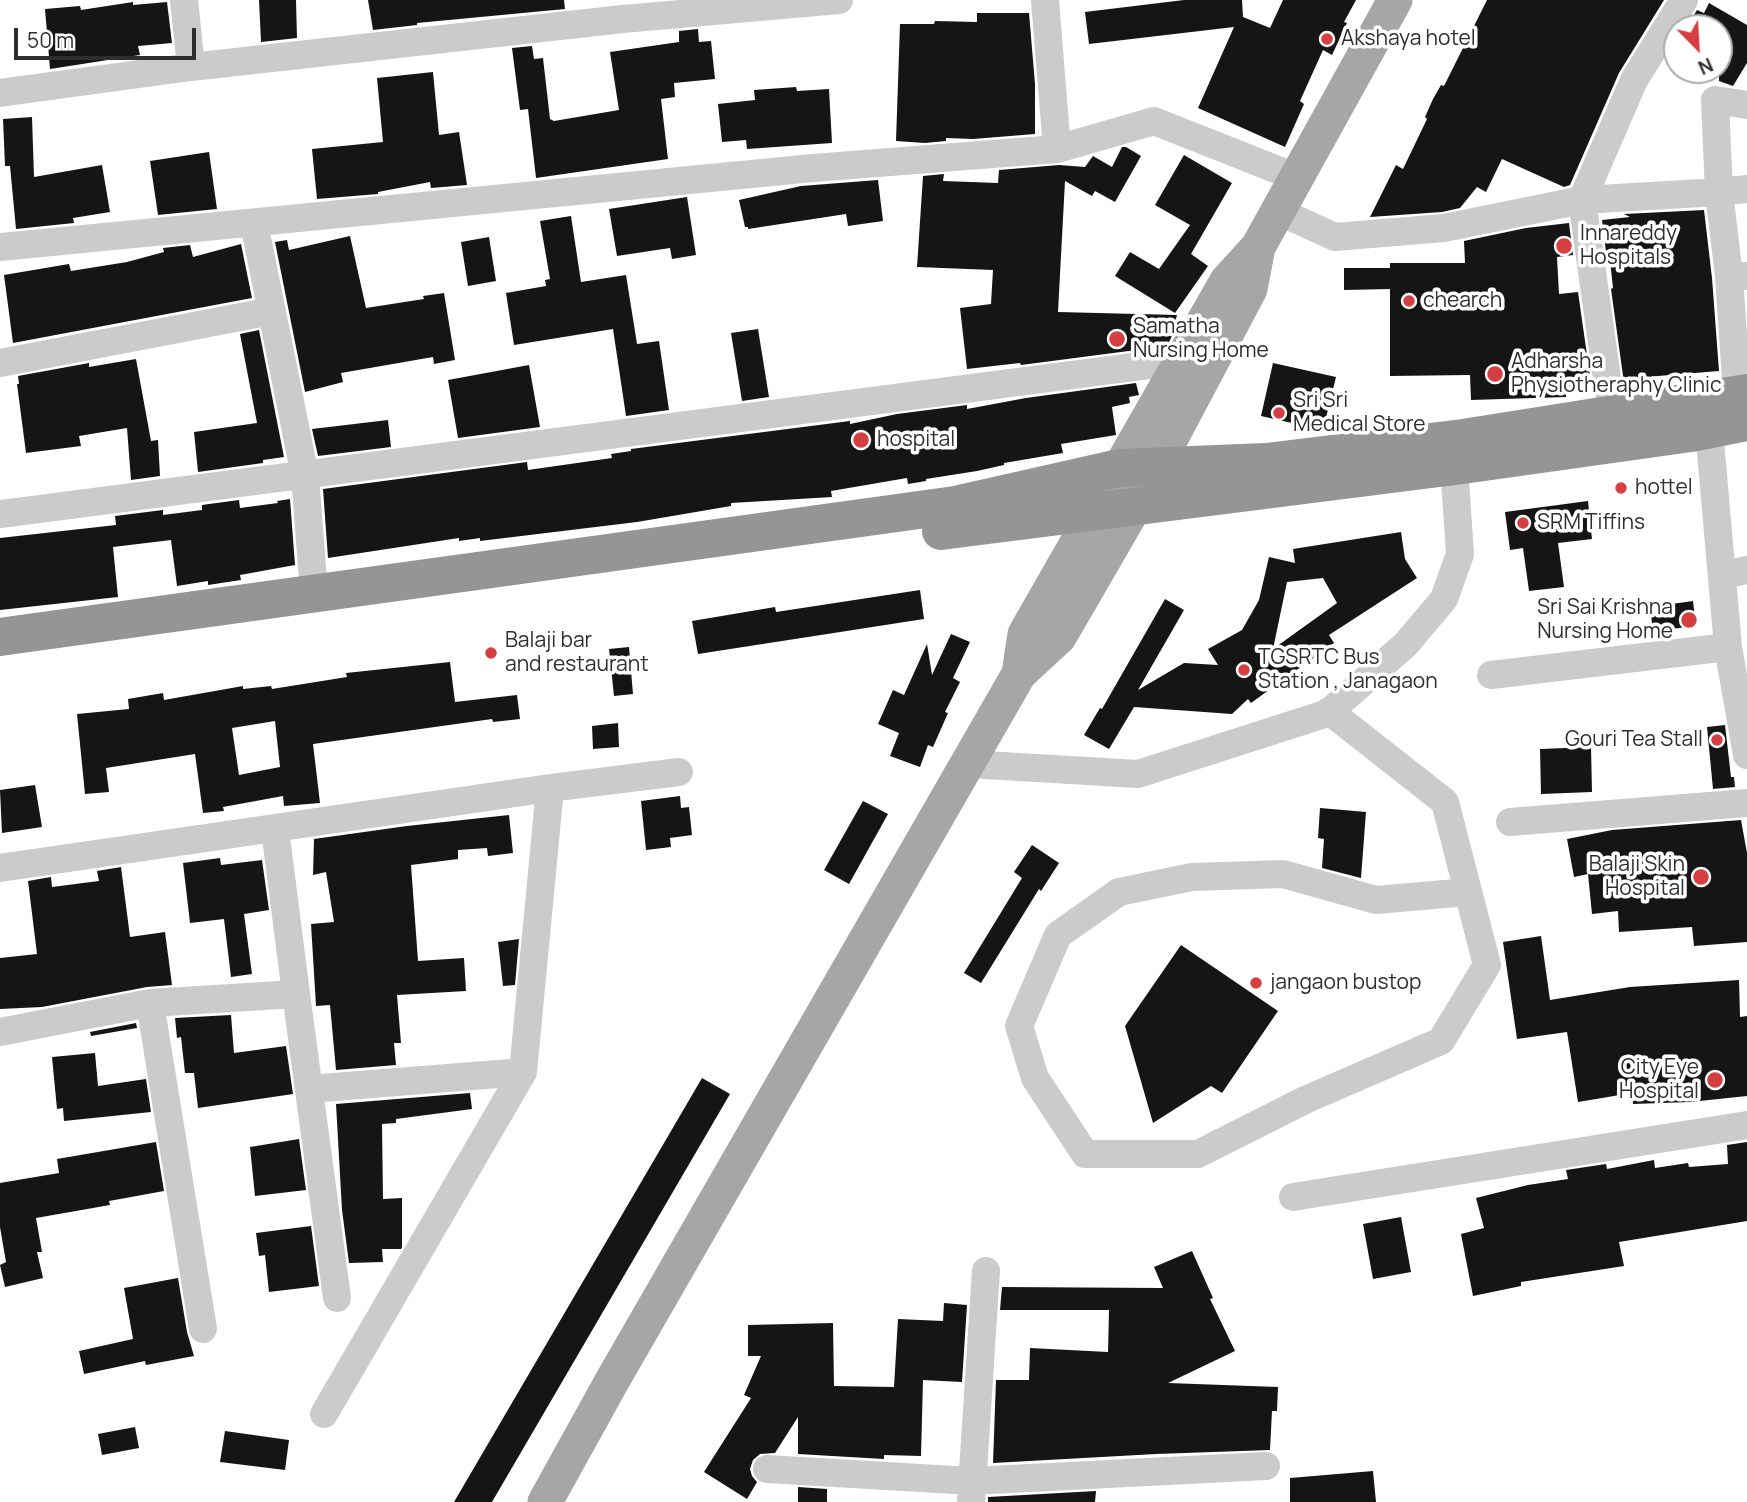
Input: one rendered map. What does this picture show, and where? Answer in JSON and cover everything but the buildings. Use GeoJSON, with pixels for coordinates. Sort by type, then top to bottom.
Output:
{"type":"FeatureCollection","features":[{"type":"Feature","properties":{"kind":"highway"},"geometry":{"type":"LineString","coordinates":[[0,637],[955,505],[1119,468],[1266,462],[1463,438],[1612,414],[1744,403]]}},
{"type":"Feature","properties":{"kind":"highway"},"geometry":{"type":"LineString","coordinates":[[0,658],[357,607],[1454,466],[1709,429],[1744,403]]}},
{"type":"Feature","properties":{"kind":"main road"},"geometry":{"type":"LineString","coordinates":[[1020,674],[1025,634],[1227,281],[1258,247],[1280,212],[1395,0]]}},
{"type":"Feature","properties":{"kind":"main road"},"geometry":{"type":"LineString","coordinates":[[545,1502],[1020,674],[1059,637],[1135,506],[1250,289],[1258,247]]}},
{"type":"Feature","properties":{"kind":"street"},"geometry":{"type":"LineString","coordinates":[[184,0],[191,67]]}},
{"type":"Feature","properties":{"kind":"street"},"geometry":{"type":"LineString","coordinates":[[0,93],[191,67],[623,19],[839,0]]}},
{"type":"Feature","properties":{"kind":"street"},"geometry":{"type":"LineString","coordinates":[[1045,0],[1057,149]]}},
{"type":"Feature","properties":{"kind":"street"},"geometry":{"type":"LineString","coordinates":[[1612,414],[1582,200],[1634,80],[1684,0]]}},
{"type":"Feature","properties":{"kind":"street"},"geometry":{"type":"LineString","coordinates":[[1744,403],[1738,276],[1719,192],[1715,100],[1747,105]]}},
{"type":"Feature","properties":{"kind":"street"},"geometry":{"type":"LineString","coordinates":[[0,247],[813,168],[1057,149],[1154,121],[1298,178]]}},
{"type":"Feature","properties":{"kind":"street"},"geometry":{"type":"LineString","coordinates":[[1280,212],[1335,237],[1444,228],[1582,200],[1747,188]]}},
{"type":"Feature","properties":{"kind":"street"},"geometry":{"type":"LineString","coordinates":[[254,223],[305,476],[314,593]]}},
{"type":"Feature","properties":{"kind":"street"},"geometry":{"type":"LineString","coordinates":[[0,363],[272,311]]}},
{"type":"Feature","properties":{"kind":"street"},"geometry":{"type":"LineString","coordinates":[[0,514],[1180,361]]}},
{"type":"Feature","properties":{"kind":"street"},"geometry":{"type":"LineString","coordinates":[[1709,429],[1734,573],[1728,647],[1741,686],[1747,755]]}},
{"type":"Feature","properties":{"kind":"street"},"geometry":{"type":"LineString","coordinates":[[968,764],[1138,774],[1329,711],[1406,644],[1444,599],[1460,554],[1454,466]]}},
{"type":"Feature","properties":{"kind":"street"},"geometry":{"type":"LineString","coordinates":[[1491,675],[1728,647]]}},
{"type":"Feature","properties":{"kind":"street"},"geometry":{"type":"LineString","coordinates":[[1329,711],[1445,802],[1487,965],[1441,1041],[1305,1100],[1198,1154],[1085,1154],[1035,1078],[1019,1027],[1058,935],[1119,892],[1192,877],[1283,874],[1376,900],[1468,892]]}},
{"type":"Feature","properties":{"kind":"street"},"geometry":{"type":"LineString","coordinates":[[0,868],[550,788],[679,772]]}},
{"type":"Feature","properties":{"kind":"street"},"geometry":{"type":"LineString","coordinates":[[324,1415],[523,1072],[550,788]]}},
{"type":"Feature","properties":{"kind":"street"},"geometry":{"type":"LineString","coordinates":[[1510,822],[1747,803]]}},
{"type":"Feature","properties":{"kind":"street"},"geometry":{"type":"LineString","coordinates":[[275,829],[337,1298]]}},
{"type":"Feature","properties":{"kind":"street"},"geometry":{"type":"LineString","coordinates":[[0,1032],[150,1003],[296,994]]}},
{"type":"Feature","properties":{"kind":"street"},"geometry":{"type":"LineString","coordinates":[[150,1003],[203,1329]]}},
{"type":"Feature","properties":{"kind":"street"},"geometry":{"type":"LineString","coordinates":[[309,1089],[523,1072]]}},
{"type":"Feature","properties":{"kind":"street"},"geometry":{"type":"LineString","coordinates":[[1293,1197],[1747,1125]]}},
{"type":"Feature","properties":{"kind":"street"},"geometry":{"type":"LineString","coordinates":[[971,1491],[986,1271]]}},
{"type":"Feature","properties":{"kind":"street"},"geometry":{"type":"LineString","coordinates":[[767,1469],[971,1491],[1266,1466]]}},
{"type":"Feature","properties":{"kind":"place","name":"Akshaya hotel"},"geometry":{"type":"Point","coordinates":[1327,39]}},
{"type":"Feature","properties":{"kind":"place","name":"Innareddy Hospitals"},"geometry":{"type":"Point","coordinates":[1564,246]}},
{"type":"Feature","properties":{"kind":"place","name":"chearch"},"geometry":{"type":"Point","coordinates":[1409,301]}},
{"type":"Feature","properties":{"kind":"place","name":"Samatha Nursing Home"},"geometry":{"type":"Point","coordinates":[1117,339]}},
{"type":"Feature","properties":{"kind":"place","name":"Adharsha Physiotheraphy Clinic"},"geometry":{"type":"Point","coordinates":[1495,374]}},
{"type":"Feature","properties":{"kind":"place","name":"Sri Sri Medical Store"},"geometry":{"type":"Point","coordinates":[1279,413]}},
{"type":"Feature","properties":{"kind":"place","name":"hospital"},"geometry":{"type":"Point","coordinates":[861,440]}},
{"type":"Feature","properties":{"kind":"place","name":"hottel"},"geometry":{"type":"Point","coordinates":[1621,488]}},
{"type":"Feature","properties":{"kind":"place","name":"SRM Tiffins"},"geometry":{"type":"Point","coordinates":[1523,523]}},
{"type":"Feature","properties":{"kind":"place","name":"Sri Sai Krishna Nursing Home"},"geometry":{"type":"Point","coordinates":[1689,620]}},
{"type":"Feature","properties":{"kind":"place","name":"Balaji bar and restaurant"},"geometry":{"type":"Point","coordinates":[491,653]}},
{"type":"Feature","properties":{"kind":"place","name":"TGSRTC Bus Station , Janagaon"},"geometry":{"type":"Point","coordinates":[1244,670]}},
{"type":"Feature","properties":{"kind":"place","name":"Gouri Tea Stall"},"geometry":{"type":"Point","coordinates":[1717,740]}},
{"type":"Feature","properties":{"kind":"place","name":"Balaji Skin Hospital"},"geometry":{"type":"Point","coordinates":[1701,877]}},
{"type":"Feature","properties":{"kind":"place","name":"jangaon bustop"},"geometry":{"type":"Point","coordinates":[1256,983]}},
{"type":"Feature","properties":{"kind":"place","name":"City Eye Hospital"},"geometry":{"type":"Point","coordinates":[1715,1080]}}]}
